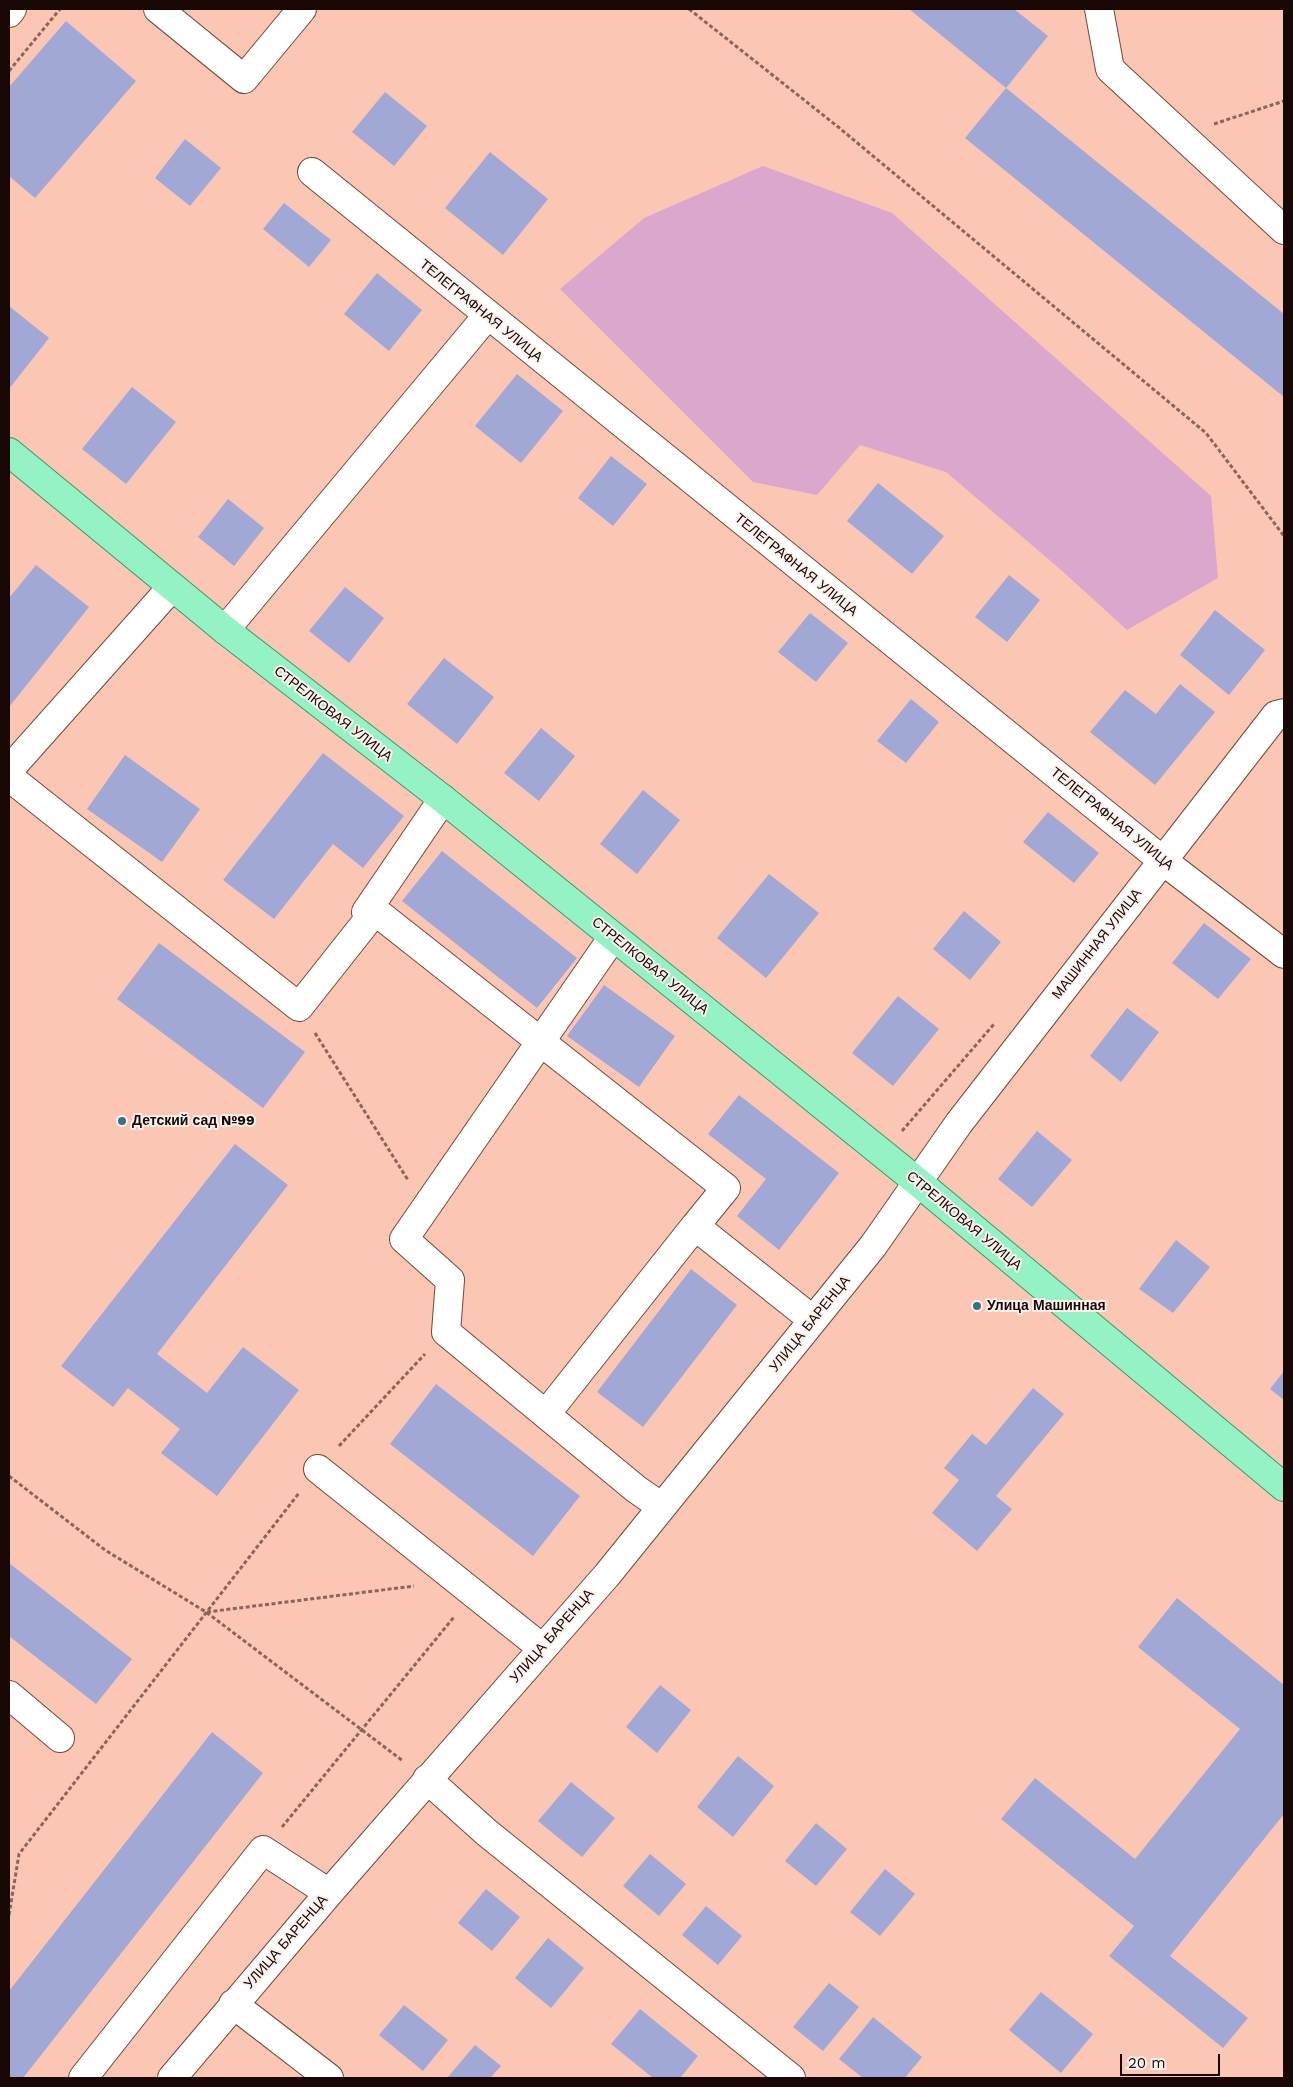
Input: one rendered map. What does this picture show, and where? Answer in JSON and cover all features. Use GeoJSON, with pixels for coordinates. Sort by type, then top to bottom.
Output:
{"type":"FeatureCollection","features":[{"type":"Feature","properties":{"kind":"main road","name":"СТРЕЛКОВАЯ УЛИЦА"},"geometry":{"type":"LineString","coordinates":[[9,452],[225,630],[443,799],[919,1183],[1284,1487]]}},
{"type":"Feature","properties":{"kind":"street"},"geometry":{"type":"LineString","coordinates":[[9,13],[12,9]]}},
{"type":"Feature","properties":{"kind":"street"},"geometry":{"type":"LineString","coordinates":[[158,9],[244,79],[302,9]]}},
{"type":"Feature","properties":{"kind":"street"},"geometry":{"type":"LineString","coordinates":[[1099,9],[1110,69],[1284,230]]}},
{"type":"Feature","properties":{"kind":"street","name":"ТЕЛЕГРАФНАЯ УЛИЦА"},"geometry":{"type":"LineString","coordinates":[[312,172],[487,316],[1162,860],[1284,954]]}},
{"type":"Feature","properties":{"kind":"street"},"geometry":{"type":"LineString","coordinates":[[225,630],[487,316]]}},
{"type":"Feature","properties":{"kind":"street"},"geometry":{"type":"LineString","coordinates":[[9,770],[172,587]]}},
{"type":"Feature","properties":{"kind":"street","name":"МАШИННАЯ УЛИЦА"},"geometry":{"type":"LineString","coordinates":[[919,1183],[959,1123],[1162,860],[1282,711]]}},
{"type":"Feature","properties":{"kind":"street"},"geometry":{"type":"LineString","coordinates":[[9,777],[299,1007],[375,911],[726,1188],[546,1414]]}},
{"type":"Feature","properties":{"kind":"street"},"geometry":{"type":"LineString","coordinates":[[366,912],[443,799]]}},
{"type":"Feature","properties":{"kind":"street"},"geometry":{"type":"LineString","coordinates":[[614,937],[404,1239],[450,1280],[446,1332],[636,1489],[662,1507]]}},
{"type":"Feature","properties":{"kind":"street","name":"УЛИЦА БАРЕНЦА"},"geometry":{"type":"LineString","coordinates":[[172,2078],[233,2004],[427,1779],[607,1575],[873,1246],[919,1183]]}},
{"type":"Feature","properties":{"kind":"street"},"geometry":{"type":"LineString","coordinates":[[695,1226],[813,1320]]}},
{"type":"Feature","properties":{"kind":"street"},"geometry":{"type":"LineString","coordinates":[[318,1468],[542,1648]]}},
{"type":"Feature","properties":{"kind":"street"},"geometry":{"type":"LineString","coordinates":[[9,1695],[60,1738]]}},
{"type":"Feature","properties":{"kind":"street"},"geometry":{"type":"LineString","coordinates":[[427,1779],[486,1832],[791,2078]]}},
{"type":"Feature","properties":{"kind":"street"},"geometry":{"type":"LineString","coordinates":[[83,2078],[263,1850],[329,1893]]}},
{"type":"Feature","properties":{"kind":"street"},"geometry":{"type":"LineString","coordinates":[[233,2004],[329,2078]]}},
{"type":"Feature","properties":{"kind":"path"},"geometry":{"type":"LineString","coordinates":[[9,71],[60,9]]}},
{"type":"Feature","properties":{"kind":"path"},"geometry":{"type":"LineString","coordinates":[[690,9],[837,126],[1206,433],[1284,536]]}},
{"type":"Feature","properties":{"kind":"path"},"geometry":{"type":"LineString","coordinates":[[1185,139],[1220,121],[1284,101]]}},
{"type":"Feature","properties":{"kind":"path"},"geometry":{"type":"LineString","coordinates":[[299,1007],[426,1208]]}},
{"type":"Feature","properties":{"kind":"path"},"geometry":{"type":"LineString","coordinates":[[9,1915],[19,1854],[318,1468],[446,1332]]}},
{"type":"Feature","properties":{"kind":"path"},"geometry":{"type":"LineString","coordinates":[[9,1476],[105,1550],[206,1612],[427,1779]]}},
{"type":"Feature","properties":{"kind":"path"},"geometry":{"type":"LineString","coordinates":[[206,1612],[466,1587]]}},
{"type":"Feature","properties":{"kind":"path"},"geometry":{"type":"LineString","coordinates":[[263,1850],[361,1730],[466,1587]]}},
{"type":"Feature","properties":{"kind":"shaded area"},"geometry":{"type":"Polygon","coordinates":[[[763,166],[892,213],[1211,496],[1218,578],[1127,630],[1060,569],[946,472],[860,445],[817,495],[753,482],[560,289],[644,218],[763,166]]]}},
{"type":"Feature","properties":{"kind":"building"},"geometry":{"type":"Polygon","coordinates":[[[909,9],[1014,9],[1048,36],[1006,88],[909,9]]]}},
{"type":"Feature","properties":{"kind":"building"},"geometry":{"type":"Polygon","coordinates":[[[66,21],[136,81],[35,198],[9,176],[9,87],[66,21]]]}},
{"type":"Feature","properties":{"kind":"building"},"geometry":{"type":"Polygon","coordinates":[[[1006,88],[1284,314],[1284,397],[965,138],[1006,88]]]}},
{"type":"Feature","properties":{"kind":"building"},"geometry":{"type":"Polygon","coordinates":[[[385,92],[427,126],[394,166],[352,132],[385,92]]]}},
{"type":"Feature","properties":{"kind":"building"},"geometry":{"type":"Polygon","coordinates":[[[185,139],[221,168],[190,206],[155,178],[185,139]]]}},
{"type":"Feature","properties":{"kind":"building"},"geometry":{"type":"Polygon","coordinates":[[[490,152],[548,199],[503,255],[445,208],[490,152]]]}},
{"type":"Feature","properties":{"kind":"building"},"geometry":{"type":"Polygon","coordinates":[[[284,203],[331,240],[309,267],[263,229],[284,203]]]}},
{"type":"Feature","properties":{"kind":"building"},"geometry":{"type":"Polygon","coordinates":[[[377,273],[422,310],[389,351],[344,314],[377,273]]]}},
{"type":"Feature","properties":{"kind":"building"},"geometry":{"type":"Polygon","coordinates":[[[9,306],[49,338],[9,389],[9,306]]]}},
{"type":"Feature","properties":{"kind":"building"},"geometry":{"type":"Polygon","coordinates":[[[517,374],[563,411],[521,463],[475,426],[517,374]]]}},
{"type":"Feature","properties":{"kind":"building"},"geometry":{"type":"Polygon","coordinates":[[[132,387],[176,422],[126,484],[82,449],[132,387]]]}},
{"type":"Feature","properties":{"kind":"building"},"geometry":{"type":"Polygon","coordinates":[[[611,456],[647,484],[613,526],[578,498],[611,456]]]}},
{"type":"Feature","properties":{"kind":"building"},"geometry":{"type":"Polygon","coordinates":[[[878,483],[944,536],[912,574],[847,521],[878,483]]]}},
{"type":"Feature","properties":{"kind":"building"},"geometry":{"type":"Polygon","coordinates":[[[228,499],[264,528],[234,566],[198,537],[228,499]]]}},
{"type":"Feature","properties":{"kind":"building"},"geometry":{"type":"Polygon","coordinates":[[[36,565],[89,607],[9,707],[9,598],[36,565]]]}},
{"type":"Feature","properties":{"kind":"building"},"geometry":{"type":"Polygon","coordinates":[[[1009,575],[1040,600],[1007,642],[975,617],[1009,575]]]}},
{"type":"Feature","properties":{"kind":"building"},"geometry":{"type":"Polygon","coordinates":[[[345,587],[384,618],[349,663],[309,631],[345,587]]]}},
{"type":"Feature","properties":{"kind":"building"},"geometry":{"type":"Polygon","coordinates":[[[1215,610],[1265,650],[1229,695],[1180,655],[1215,610]]]}},
{"type":"Feature","properties":{"kind":"building"},"geometry":{"type":"Polygon","coordinates":[[[810,613],[848,643],[816,682],[778,652],[810,613]]]}},
{"type":"Feature","properties":{"kind":"building"},"geometry":{"type":"Polygon","coordinates":[[[444,658],[494,697],[457,744],[407,704],[444,658]]]}},
{"type":"Feature","properties":{"kind":"building"},"geometry":{"type":"Polygon","coordinates":[[[1180,684],[1215,712],[1155,785],[1090,732],[1125,690],[1156,714],[1180,684]]]}},
{"type":"Feature","properties":{"kind":"building"},"geometry":{"type":"Polygon","coordinates":[[[911,699],[939,722],[906,763],[877,741],[911,699]]]}},
{"type":"Feature","properties":{"kind":"building"},"geometry":{"type":"Polygon","coordinates":[[[541,728],[575,756],[539,801],[504,773],[541,728]]]}},
{"type":"Feature","properties":{"kind":"building"},"geometry":{"type":"Polygon","coordinates":[[[323,753],[404,816],[363,868],[333,844],[274,919],[223,880],[323,753]]]}},
{"type":"Feature","properties":{"kind":"building"},"geometry":{"type":"Polygon","coordinates":[[[125,755],[200,809],[162,862],[87,809],[125,755]]]}},
{"type":"Feature","properties":{"kind":"building"},"geometry":{"type":"Polygon","coordinates":[[[643,790],[680,820],[637,874],[600,844],[643,790]]]}},
{"type":"Feature","properties":{"kind":"building"},"geometry":{"type":"Polygon","coordinates":[[[1048,812],[1099,853],[1074,883],[1023,842],[1048,812]]]}},
{"type":"Feature","properties":{"kind":"building"},"geometry":{"type":"Polygon","coordinates":[[[442,851],[577,958],[537,1008],[402,901],[442,851]]]}},
{"type":"Feature","properties":{"kind":"building"},"geometry":{"type":"Polygon","coordinates":[[[769,874],[819,913],[766,978],[717,938],[769,874]]]}},
{"type":"Feature","properties":{"kind":"building"},"geometry":{"type":"Polygon","coordinates":[[[964,911],[1001,942],[970,980],[933,949],[964,911]]]}},
{"type":"Feature","properties":{"kind":"building"},"geometry":{"type":"Polygon","coordinates":[[[1204,923],[1251,959],[1218,999],[1172,963],[1204,923]]]}},
{"type":"Feature","properties":{"kind":"building"},"geometry":{"type":"Polygon","coordinates":[[[159,943],[305,1052],[263,1108],[117,999],[159,943]]]}},
{"type":"Feature","properties":{"kind":"building"},"geometry":{"type":"Polygon","coordinates":[[[604,985],[675,1036],[639,1087],[567,1036],[604,985]]]}},
{"type":"Feature","properties":{"kind":"building"},"geometry":{"type":"Polygon","coordinates":[[[898,996],[939,1029],[893,1086],[852,1053],[898,996]]]}},
{"type":"Feature","properties":{"kind":"building"},"geometry":{"type":"Polygon","coordinates":[[[1127,1008],[1159,1032],[1121,1082],[1090,1056],[1127,1008]]]}},
{"type":"Feature","properties":{"kind":"building"},"geometry":{"type":"Polygon","coordinates":[[[739,1095],[839,1173],[779,1250],[737,1216],[766,1179],[708,1134],[739,1095]]]}},
{"type":"Feature","properties":{"kind":"building"},"geometry":{"type":"Polygon","coordinates":[[[1037,1131],[1072,1160],[1032,1207],[998,1179],[1037,1131]]]}},
{"type":"Feature","properties":{"kind":"building"},"geometry":{"type":"Polygon","coordinates":[[[235,1144],[288,1185],[157,1354],[207,1393],[243,1347],[299,1390],[217,1496],[161,1453],[180,1429],[128,1388],[113,1407],[61,1366],[235,1144]]]}},
{"type":"Feature","properties":{"kind":"building"},"geometry":{"type":"Polygon","coordinates":[[[1176,1240],[1210,1267],[1173,1313],[1139,1289],[1176,1240]]]}},
{"type":"Feature","properties":{"kind":"building"},"geometry":{"type":"Polygon","coordinates":[[[691,1269],[737,1305],[643,1427],[597,1392],[691,1269]]]}},
{"type":"Feature","properties":{"kind":"building"},"geometry":{"type":"Polygon","coordinates":[[[1284,1371],[1284,1400],[1270,1389],[1284,1371]]]}},
{"type":"Feature","properties":{"kind":"building"},"geometry":{"type":"Polygon","coordinates":[[[436,1384],[580,1496],[533,1556],[390,1444],[436,1384]]]}},
{"type":"Feature","properties":{"kind":"building"},"geometry":{"type":"Polygon","coordinates":[[[1033,1388],[1064,1414],[996,1496],[1012,1509],[977,1551],[932,1513],[959,1480],[944,1468],[972,1434],[986,1445],[1033,1388]]]}},
{"type":"Feature","properties":{"kind":"building"},"geometry":{"type":"Polygon","coordinates":[[[9,1563],[132,1659],[96,1704],[9,1636],[9,1563]]]}},
{"type":"Feature","properties":{"kind":"building"},"geometry":{"type":"Polygon","coordinates":[[[1177,1598],[1284,1685],[1284,1814],[1170,1956],[1248,2018],[1223,2048],[1109,1956],[1134,1926],[1001,1819],[1035,1778],[1135,1859],[1240,1729],[1138,1647],[1177,1598]]]}},
{"type":"Feature","properties":{"kind":"building"},"geometry":{"type":"Polygon","coordinates":[[[660,1685],[691,1710],[657,1753],[626,1727],[660,1685]]]}},
{"type":"Feature","properties":{"kind":"building"},"geometry":{"type":"Polygon","coordinates":[[[212,1732],[263,1773],[23,2078],[9,2078],[9,1991],[212,1732]]]}},
{"type":"Feature","properties":{"kind":"building"},"geometry":{"type":"Polygon","coordinates":[[[738,1756],[774,1786],[733,1837],[697,1807],[738,1756]]]}},
{"type":"Feature","properties":{"kind":"building"},"geometry":{"type":"Polygon","coordinates":[[[571,1782],[615,1818],[582,1857],[538,1821],[571,1782]]]}},
{"type":"Feature","properties":{"kind":"building"},"geometry":{"type":"Polygon","coordinates":[[[816,1823],[847,1849],[816,1886],[785,1861],[816,1823]]]}},
{"type":"Feature","properties":{"kind":"building"},"geometry":{"type":"Polygon","coordinates":[[[650,1854],[686,1884],[659,1916],[623,1886],[650,1854]]]}},
{"type":"Feature","properties":{"kind":"building"},"geometry":{"type":"Polygon","coordinates":[[[885,1869],[915,1894],[880,1936],[850,1912],[885,1869]]]}},
{"type":"Feature","properties":{"kind":"building"},"geometry":{"type":"Polygon","coordinates":[[[486,1889],[520,1917],[492,1951],[458,1923],[486,1889]]]}},
{"type":"Feature","properties":{"kind":"building"},"geometry":{"type":"Polygon","coordinates":[[[706,1906],[742,1936],[718,1965],[682,1935],[706,1906]]]}},
{"type":"Feature","properties":{"kind":"building"},"geometry":{"type":"Polygon","coordinates":[[[548,1938],[584,1968],[551,2008],[515,1978],[548,1938]]]}},
{"type":"Feature","properties":{"kind":"building"},"geometry":{"type":"Polygon","coordinates":[[[829,1983],[859,2007],[823,2051],[793,2027],[829,1983]]]}},
{"type":"Feature","properties":{"kind":"building"},"geometry":{"type":"Polygon","coordinates":[[[1041,1992],[1093,2034],[1061,2073],[1009,2030],[1041,1992]]]}},
{"type":"Feature","properties":{"kind":"building"},"geometry":{"type":"Polygon","coordinates":[[[404,2005],[448,2040],[423,2071],[379,2035],[404,2005]]]}},
{"type":"Feature","properties":{"kind":"building"},"geometry":{"type":"Polygon","coordinates":[[[640,2009],[698,2056],[680,2078],[653,2078],[611,2044],[640,2009]]]}},
{"type":"Feature","properties":{"kind":"building"},"geometry":{"type":"Polygon","coordinates":[[[873,2017],[922,2057],[905,2078],[863,2078],[839,2059],[873,2017]]]}},
{"type":"Feature","properties":{"kind":"building"},"geometry":{"type":"Polygon","coordinates":[[[475,2045],[501,2066],[490,2078],[447,2078],[475,2045]]]}},
{"type":"Feature","properties":{"kind":"place","name":"Детский сад №99"},"geometry":{"type":"Point","coordinates":[122,1121]}},
{"type":"Feature","properties":{"kind":"place","name":"Улица Машинная"},"geometry":{"type":"Point","coordinates":[977,1306]}}]}
